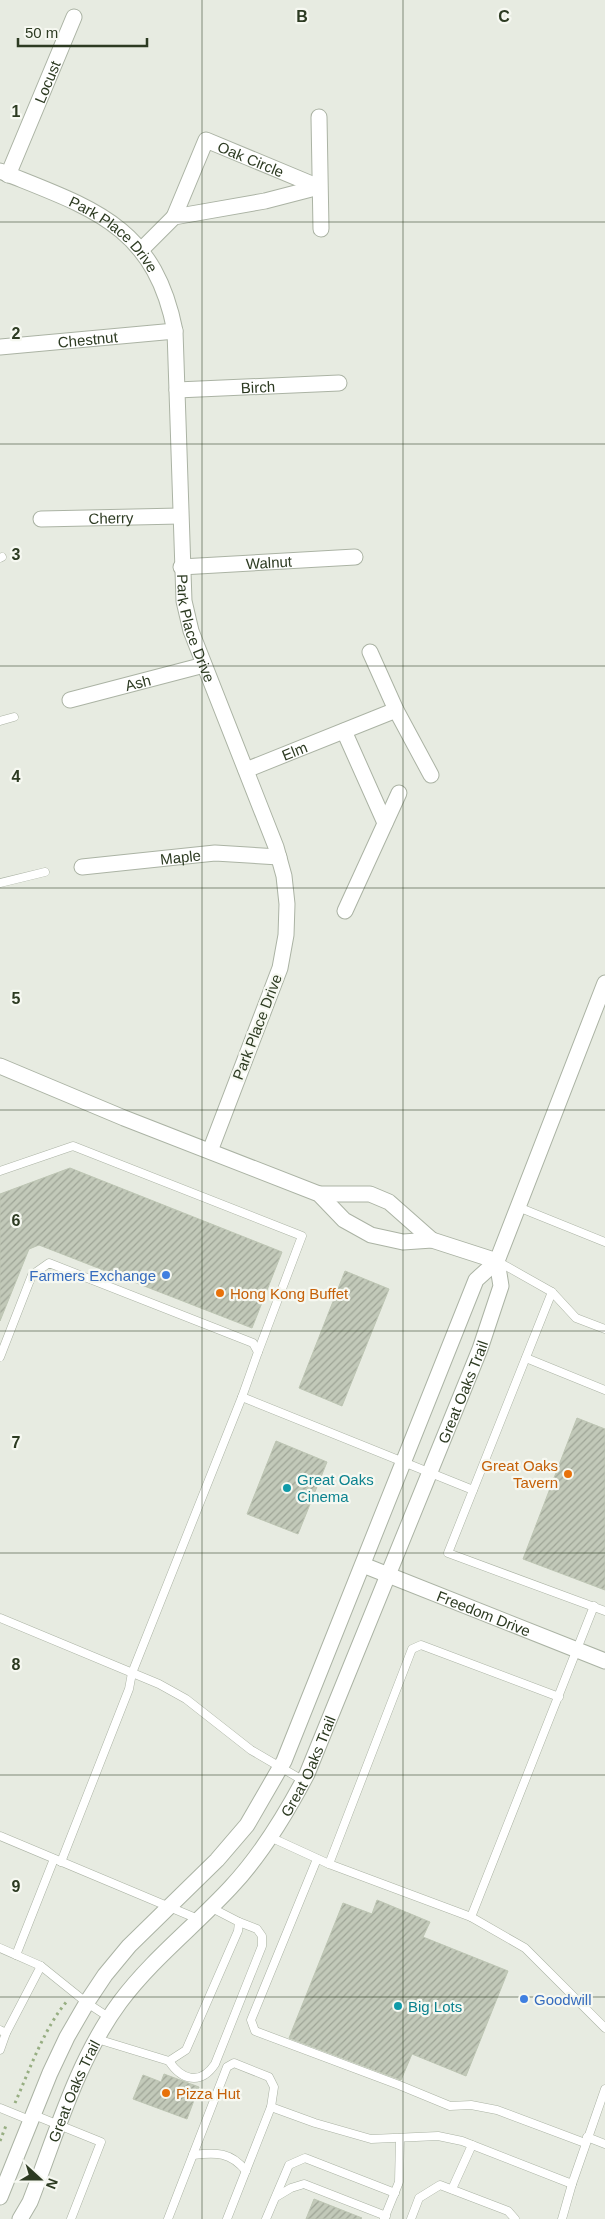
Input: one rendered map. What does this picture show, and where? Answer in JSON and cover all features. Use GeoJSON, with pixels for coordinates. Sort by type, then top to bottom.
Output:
{"type":"FeatureCollection","features":[{"type":"Feature","properties":{"kind":"street","name":"Locust"},"geometry":{"type":"LineString","coordinates":[[4,173],[74,17]]}},
{"type":"Feature","properties":{"kind":"street"},"geometry":{"type":"LineString","coordinates":[[319,117],[321,228]]}},
{"type":"Feature","properties":{"kind":"street","name":"Oak Circle"},"geometry":{"type":"LineString","coordinates":[[141,250],[174,217],[206,140],[319,187]]}},
{"type":"Feature","properties":{"kind":"street","name":"Park Place Drive"},"geometry":{"type":"LineString","coordinates":[[4,173],[93,210],[116,225],[141,250],[161,281],[170,304],[175,331],[184,601],[191,631],[279,857],[284,876],[287,904],[286,934],[280,968],[210,1151]]}},
{"type":"Feature","properties":{"kind":"street","name":"Oak Circle"},"geometry":{"type":"LineString","coordinates":[[174,217],[264,201],[319,187]]}},
{"type":"Feature","properties":{"kind":"street","name":"Chestnut"},"geometry":{"type":"LineString","coordinates":[[0,347],[175,331]]}},
{"type":"Feature","properties":{"kind":"street","name":"Birch"},"geometry":{"type":"LineString","coordinates":[[177,390],[339,384]]}},
{"type":"Feature","properties":{"kind":"street","name":"Cherry"},"geometry":{"type":"LineString","coordinates":[[41,519],[180,516]]}},
{"type":"Feature","properties":{"kind":"street","name":"Walnut"},"geometry":{"type":"LineString","coordinates":[[182,567],[354,557]]}},
{"type":"Feature","properties":{"kind":"street"},"geometry":{"type":"LineString","coordinates":[[370,652],[396,710],[430,775]]}},
{"type":"Feature","properties":{"kind":"street","name":"Ash"},"geometry":{"type":"LineString","coordinates":[[70,700],[204,665]]}},
{"type":"Feature","properties":{"kind":"street","name":"Elm"},"geometry":{"type":"LineString","coordinates":[[246,770],[396,710]]}},
{"type":"Feature","properties":{"kind":"street"},"geometry":{"type":"LineString","coordinates":[[344,731],[385,824]]}},
{"type":"Feature","properties":{"kind":"street"},"geometry":{"type":"LineString","coordinates":[[345,911],[399,793]]}},
{"type":"Feature","properties":{"kind":"street","name":"Maple"},"geometry":{"type":"LineString","coordinates":[[82,868],[215,853],[279,857]]}},
{"type":"Feature","properties":{"kind":"street","name":"Great Oaks Trail"},"geometry":{"type":"LineString","coordinates":[[0,2198],[50,2073],[87,2003],[105,1975],[129,1946],[217,1860],[247,1825],[280,1768],[476,1280],[497,1261],[605,983]]}},
{"type":"Feature","properties":{"kind":"street"},"geometry":{"type":"LineString","coordinates":[[0,1066],[124,1118],[319,1194],[370,1194],[389,1202],[432,1240]]}},
{"type":"Feature","properties":{"kind":"street"},"geometry":{"type":"LineString","coordinates":[[319,1194],[344,1220],[371,1235],[403,1242],[432,1240],[497,1261]]}},
{"type":"Feature","properties":{"kind":"street","name":"Great Oaks Trail"},"geometry":{"type":"LineString","coordinates":[[20,2219],[30,2202],[59,2126],[97,2039],[110,2018],[142,1975],[231,1888],[270,1837],[304,1781],[480,1349],[502,1286],[497,1261]]}},
{"type":"Feature","properties":{"kind":"street","name":"Freedom Drive"},"geometry":{"type":"LineString","coordinates":[[363,1565],[605,1661]]}},
{"type":"Feature","properties":{"kind":"lane"},"geometry":{"type":"LineString","coordinates":[[0,721],[14,717]]}},
{"type":"Feature","properties":{"kind":"lane"},"geometry":{"type":"LineString","coordinates":[[0,883],[45,872]]}},
{"type":"Feature","properties":{"kind":"lane"},"geometry":{"type":"LineString","coordinates":[[0,1171],[74,1146],[302,1236],[242,1397],[132,1673],[129,1689],[58,1860],[16,1955]]}},
{"type":"Feature","properties":{"kind":"lane"},"geometry":{"type":"LineString","coordinates":[[518,1207],[605,1242]]}},
{"type":"Feature","properties":{"kind":"lane"},"geometry":{"type":"LineString","coordinates":[[497,1261],[552,1292],[576,1318],[605,1329]]}},
{"type":"Feature","properties":{"kind":"lane"},"geometry":{"type":"LineString","coordinates":[[0,1357],[32,1275],[49,1263],[253,1343],[258,1352]]}},
{"type":"Feature","properties":{"kind":"lane"},"geometry":{"type":"LineString","coordinates":[[552,1292],[448,1553],[605,1610]]}},
{"type":"Feature","properties":{"kind":"lane"},"geometry":{"type":"LineString","coordinates":[[526,1358],[605,1390]]}},
{"type":"Feature","properties":{"kind":"lane"},"geometry":{"type":"LineString","coordinates":[[242,1397],[473,1490]]}},
{"type":"Feature","properties":{"kind":"lane"},"geometry":{"type":"LineString","coordinates":[[471,1917],[594,1606]]}},
{"type":"Feature","properties":{"kind":"lane"},"geometry":{"type":"LineString","coordinates":[[0,1618],[159,1684],[186,1699],[251,1750],[304,1781]]}},
{"type":"Feature","properties":{"kind":"lane"},"geometry":{"type":"LineString","coordinates":[[329,1864],[412,1649],[421,1645],[559,1697]]}},
{"type":"Feature","properties":{"kind":"lane"},"geometry":{"type":"LineString","coordinates":[[0,1836],[198,1919]]}},
{"type":"Feature","properties":{"kind":"lane"},"geometry":{"type":"LineString","coordinates":[[270,1837],[329,1864],[471,1917],[525,1948],[605,2028]]}},
{"type":"Feature","properties":{"kind":"lane"},"geometry":{"type":"LineString","coordinates":[[317,1859],[251,2020],[255,2032],[399,2085],[450,2106],[471,2105],[497,2110],[586,2140],[605,2144]]}},
{"type":"Feature","properties":{"kind":"lane"},"geometry":{"type":"LineString","coordinates":[[97,2039],[169,2062],[176,2072],[190,2078],[201,2077],[209,2072],[215,2064],[262,1946],[262,1936],[256,1929],[210,1907]]}},
{"type":"Feature","properties":{"kind":"lane"},"geometry":{"type":"LineString","coordinates":[[169,2062],[186,2050],[238,1931],[239,1922]]}},
{"type":"Feature","properties":{"kind":"lane"},"geometry":{"type":"LineString","coordinates":[[0,1948],[41,1966],[87,2003],[110,2018]]}},
{"type":"Feature","properties":{"kind":"lane"},"geometry":{"type":"LineString","coordinates":[[0,2050],[3,2032],[41,1966]]}},
{"type":"Feature","properties":{"kind":"lane"},"geometry":{"type":"LineString","coordinates":[[168,2219],[227,2067],[234,2063],[269,2077],[274,2087],[272,2107],[227,2219]]}},
{"type":"Feature","properties":{"kind":"lane"},"geometry":{"type":"LineString","coordinates":[[562,2219],[586,2140],[602,2105],[605,2089]]}},
{"type":"Feature","properties":{"kind":"lane"},"geometry":{"type":"LineString","coordinates":[[272,2107],[315,2123],[371,2139],[438,2136],[472,2145],[572,2184]]}},
{"type":"Feature","properties":{"kind":"lane"},"geometry":{"type":"LineString","coordinates":[[0,2108],[59,2126],[101,2142],[71,2219]]}},
{"type":"Feature","properties":{"kind":"lane"},"geometry":{"type":"LineString","coordinates":[[276,2197],[291,2188],[304,2184],[385,2217],[399,2182],[400,2138]]}},
{"type":"Feature","properties":{"kind":"lane"},"geometry":{"type":"LineString","coordinates":[[452,2189],[472,2145]]}},
{"type":"Feature","properties":{"kind":"lane"},"geometry":{"type":"LineString","coordinates":[[193,2155],[213,2152],[237,2160],[246,2171]]}},
{"type":"Feature","properties":{"kind":"lane"},"geometry":{"type":"LineString","coordinates":[[266,2219],[289,2165],[305,2158],[395,2194]]}},
{"type":"Feature","properties":{"kind":"lane"},"geometry":{"type":"LineString","coordinates":[[411,2219],[419,2198],[440,2185],[508,2210],[515,2219]]}},
{"type":"Feature","properties":{"kind":"path"},"geometry":{"type":"LineString","coordinates":[[0,2141],[47,2035],[61,2008],[74,1993]]}},
{"type":"Feature","properties":{"kind":"building"},"geometry":{"type":"Polygon","coordinates":[[[70,1168],[282,1252],[252,1328],[39,1245],[29,1249],[0,1321],[0,1194],[70,1168]]]}},
{"type":"Feature","properties":{"kind":"building"},"geometry":{"type":"Polygon","coordinates":[[[345,1271],[389,1289],[342,1406],[299,1388],[345,1271]]]}},
{"type":"Feature","properties":{"kind":"building"},"geometry":{"type":"Polygon","coordinates":[[[577,1418],[605,1429],[605,1590],[523,1559],[577,1418]]]}},
{"type":"Feature","properties":{"kind":"building","name":"Great Oaks Cinema"},"geometry":{"type":"Polygon","coordinates":[[[276,1441],[327,1462],[298,1534],[247,1514],[276,1441]]]}},
{"type":"Feature","properties":{"kind":"building","name":"Big Lots"},"geometry":{"type":"Polygon","coordinates":[[[377,1900],[430,1922],[423,1937],[508,1971],[466,2076],[412,2054],[401,2080],[289,2038],[343,1903],[372,1914],[377,1900]]]}},
{"type":"Feature","properties":{"kind":"building","name":"Pizza Hut"},"geometry":{"type":"Polygon","coordinates":[[[164,2074],[199,2087],[187,2119],[133,2099],[143,2075],[161,2082],[164,2074]]]}},
{"type":"Feature","properties":{"kind":"building"},"geometry":{"type":"Polygon","coordinates":[[[314,2199],[362,2218],[306,2219],[314,2199]]]}},
{"type":"Feature","properties":{"kind":"place","name":"Farmers Exchange"},"geometry":{"type":"Point","coordinates":[166,1275]}},
{"type":"Feature","properties":{"kind":"place","name":"Hong Kong Buffet"},"geometry":{"type":"Point","coordinates":[220,1293]}},
{"type":"Feature","properties":{"kind":"place","name":"Great Oaks Tavern"},"geometry":{"type":"Point","coordinates":[568,1474]}},
{"type":"Feature","properties":{"kind":"place","name":"Great Oaks Cinema"},"geometry":{"type":"Point","coordinates":[287,1488]}},
{"type":"Feature","properties":{"kind":"place","name":"Goodwill"},"geometry":{"type":"Point","coordinates":[524,1999]}},
{"type":"Feature","properties":{"kind":"place","name":"Big Lots"},"geometry":{"type":"Point","coordinates":[398,2006]}},
{"type":"Feature","properties":{"kind":"place","name":"Pizza Hut"},"geometry":{"type":"Point","coordinates":[166,2093]}}]}
